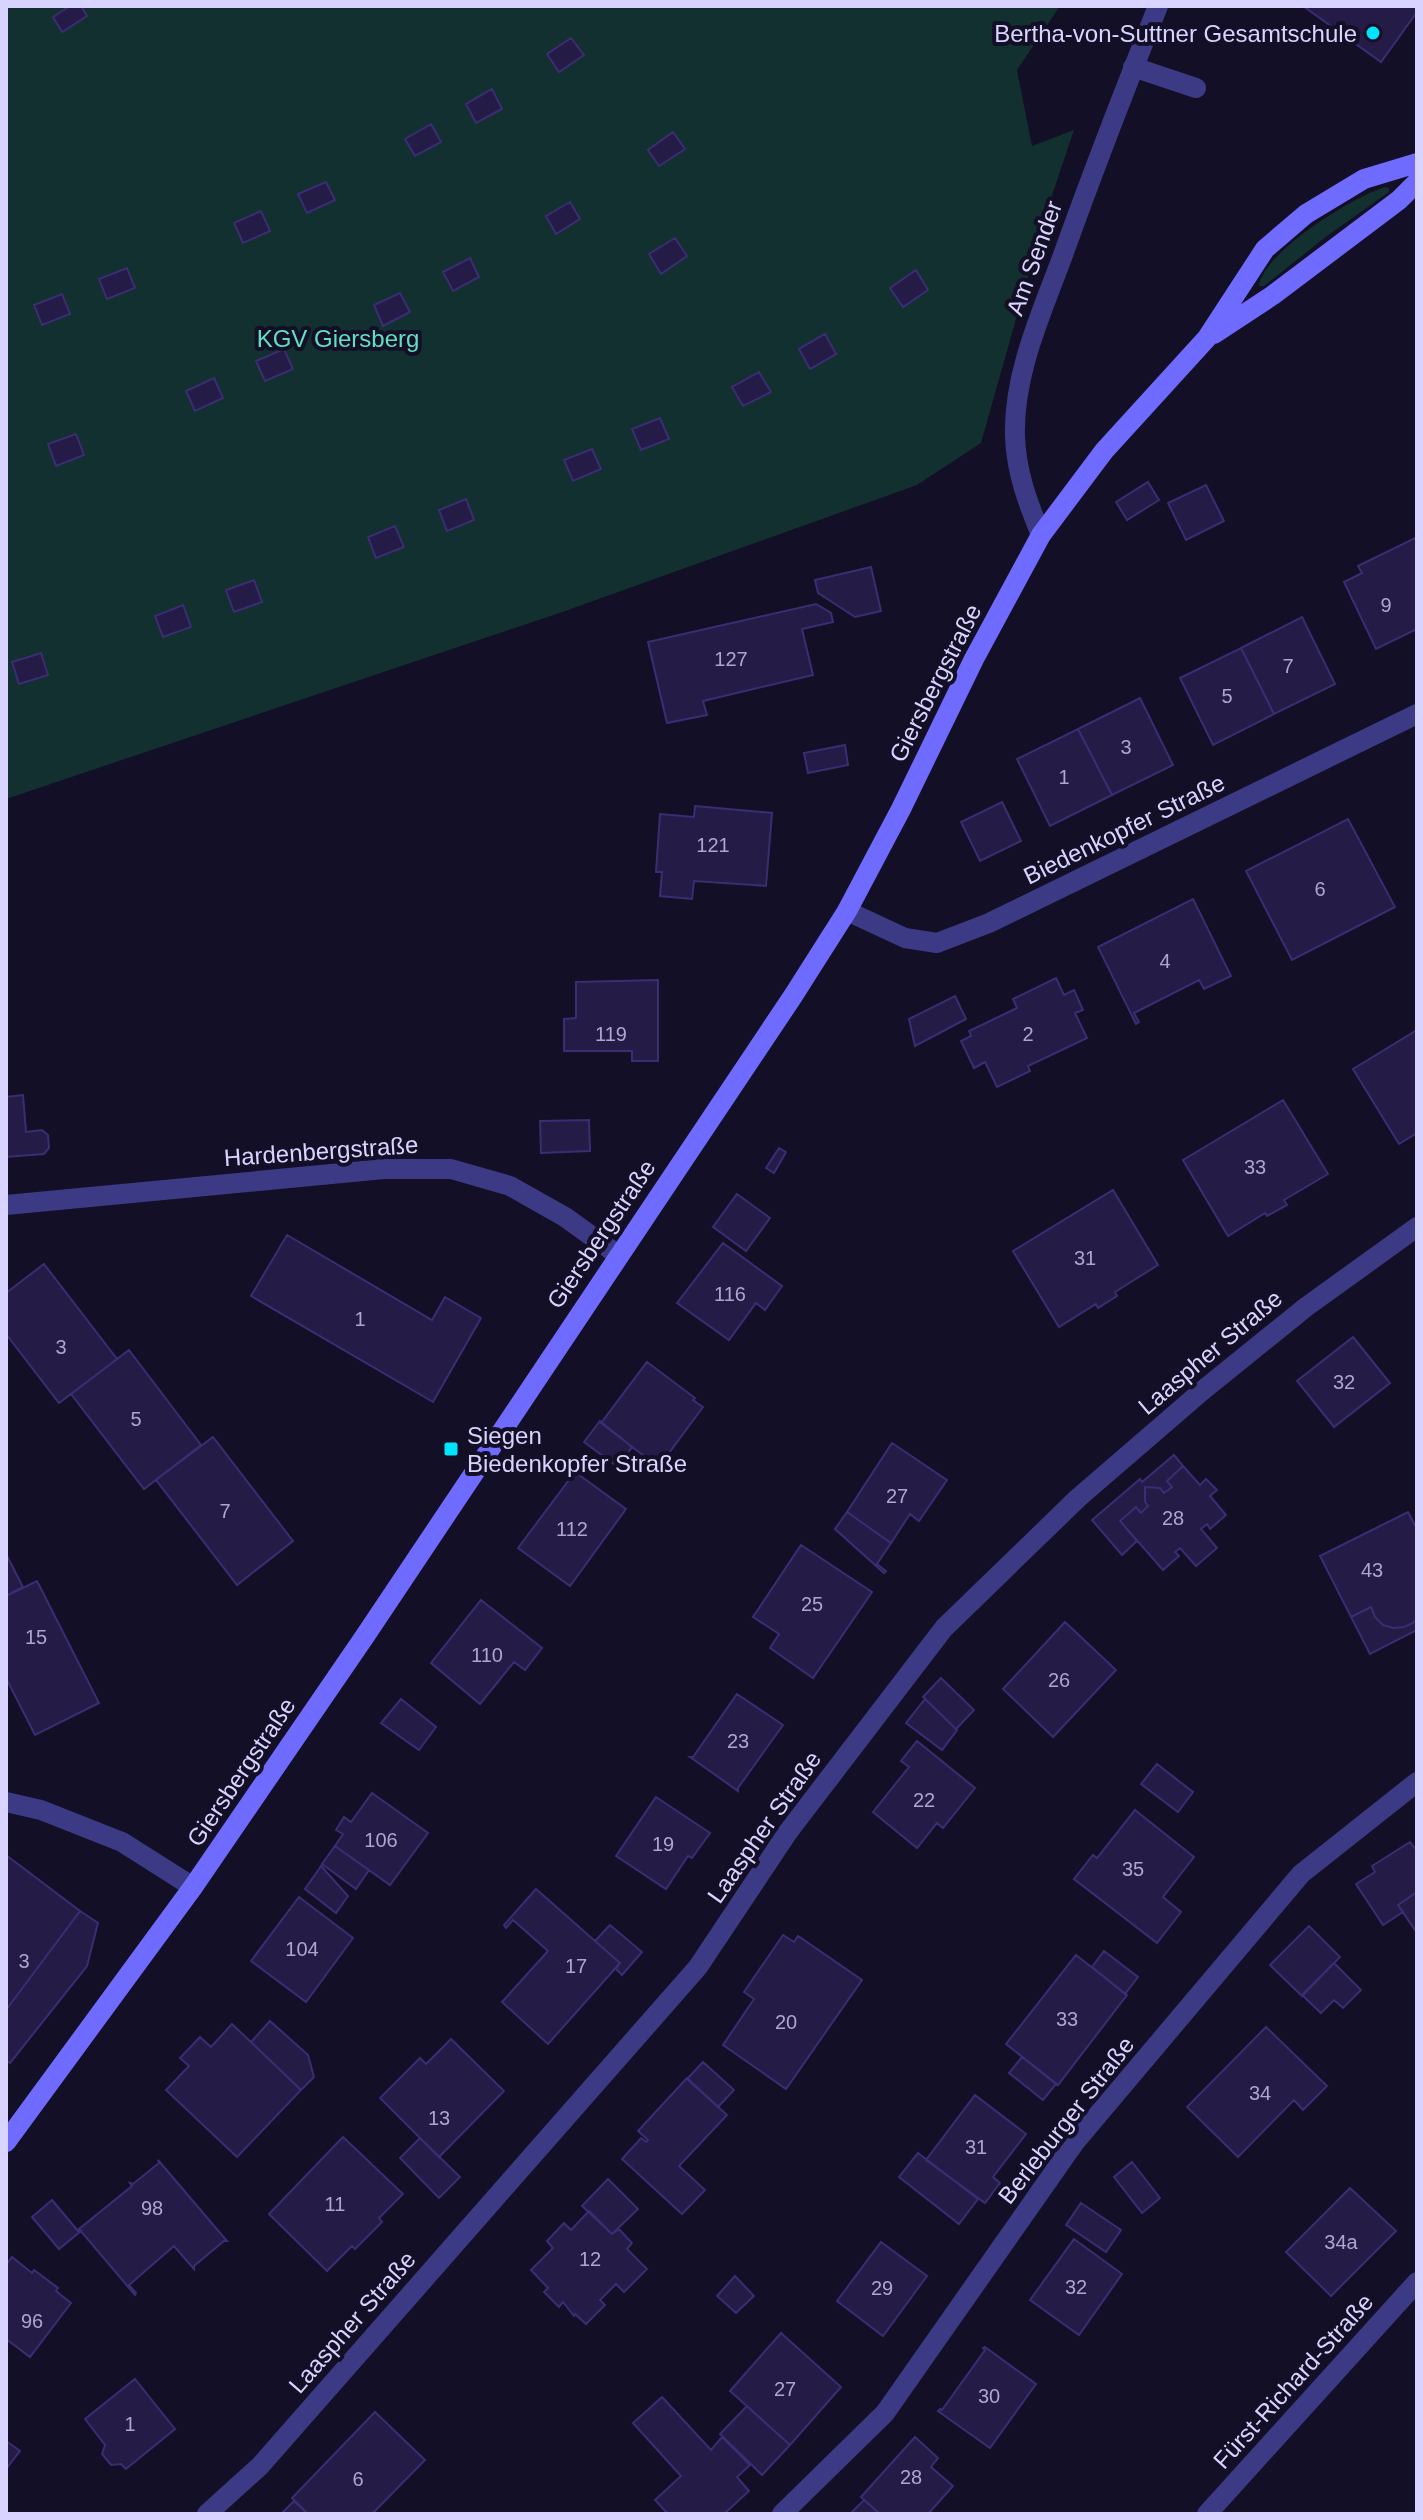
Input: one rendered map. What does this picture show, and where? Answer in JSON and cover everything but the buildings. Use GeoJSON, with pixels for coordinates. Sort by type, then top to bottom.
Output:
{"type":"FeatureCollection","features":[{"type":"Feature","properties":{"kind":"street","name":"Am Sender"},"geometry":{"type":"LineString","coordinates":[[1041,535],[1022,487],[1015,436],[1018,391],[1032,339],[1115,111],[1158,6]]}},
{"type":"Feature","properties":{"kind":"street"},"geometry":{"type":"LineString","coordinates":[[1133,67],[1196,88]]}},
{"type":"Feature","properties":{"kind":"street","name":"Giersbergstraße"},"geometry":{"type":"LineString","coordinates":[[6,2142],[193,1887],[365,1636],[793,996],[847,911],[974,659],[1041,535],[1104,451],[1207,338],[1265,249],[1306,214],[1364,179],[1417,163]]}},
{"type":"Feature","properties":{"kind":"street","name":"Giersbergstraße"},"geometry":{"type":"LineString","coordinates":[[1207,338],[1273,295],[1399,200],[1417,182]]}},
{"type":"Feature","properties":{"kind":"street","name":"Biedenkopfer Straße"},"geometry":{"type":"LineString","coordinates":[[847,911],[905,938],[937,943],[989,923],[1417,714]]}},
{"type":"Feature","properties":{"kind":"street","name":"Hardenbergstraße"},"geometry":{"type":"LineString","coordinates":[[6,1205],[384,1169],[451,1169],[510,1186],[565,1217],[618,1255]]}},
{"type":"Feature","properties":{"kind":"street","name":"Laaspher Straße"},"geometry":{"type":"LineString","coordinates":[[207,2514],[260,2466],[698,1967],[788,1832],[944,1628],[1078,1498],[1190,1401],[1306,1307],[1417,1227]]}},
{"type":"Feature","properties":{"kind":"street","name":"Berleburger Straße"},"geometry":{"type":"LineString","coordinates":[[782,2514],[885,2413],[1075,2142],[1301,1874],[1417,1782]]}},
{"type":"Feature","properties":{"kind":"street"},"geometry":{"type":"LineString","coordinates":[[6,1802],[41,1810],[122,1842],[193,1887]]}},
{"type":"Feature","properties":{"kind":"street","name":"Fürst-Richard-Straße"},"geometry":{"type":"LineString","coordinates":[[1207,2514],[1417,2282]]}},
{"type":"Feature","properties":{"kind":"green space","name":"KGV Giersberg"},"geometry":{"type":"Polygon","coordinates":[[[6,6],[1060,6],[1017,70],[1032,146],[1074,130],[1046,213],[981,443],[917,485],[568,610],[6,799],[6,6]]]}},
{"type":"Feature","properties":{"kind":"green space"},"geometry":{"type":"Polygon","coordinates":[[[1385,187],[1389,188],[1389,192],[1264,286],[1259,286],[1264,273],[1292,243],[1332,214],[1385,187]]]}},
{"type":"Feature","properties":{"kind":"place","name":"Bertha-von-Suttner Gesamtschule"},"geometry":{"type":"Point","coordinates":[1373,33]}},
{"type":"Feature","properties":{"kind":"place","name":"Siegen Biedenkopfer Straße"},"geometry":{"type":"Point","coordinates":[451,1449]}}]}
